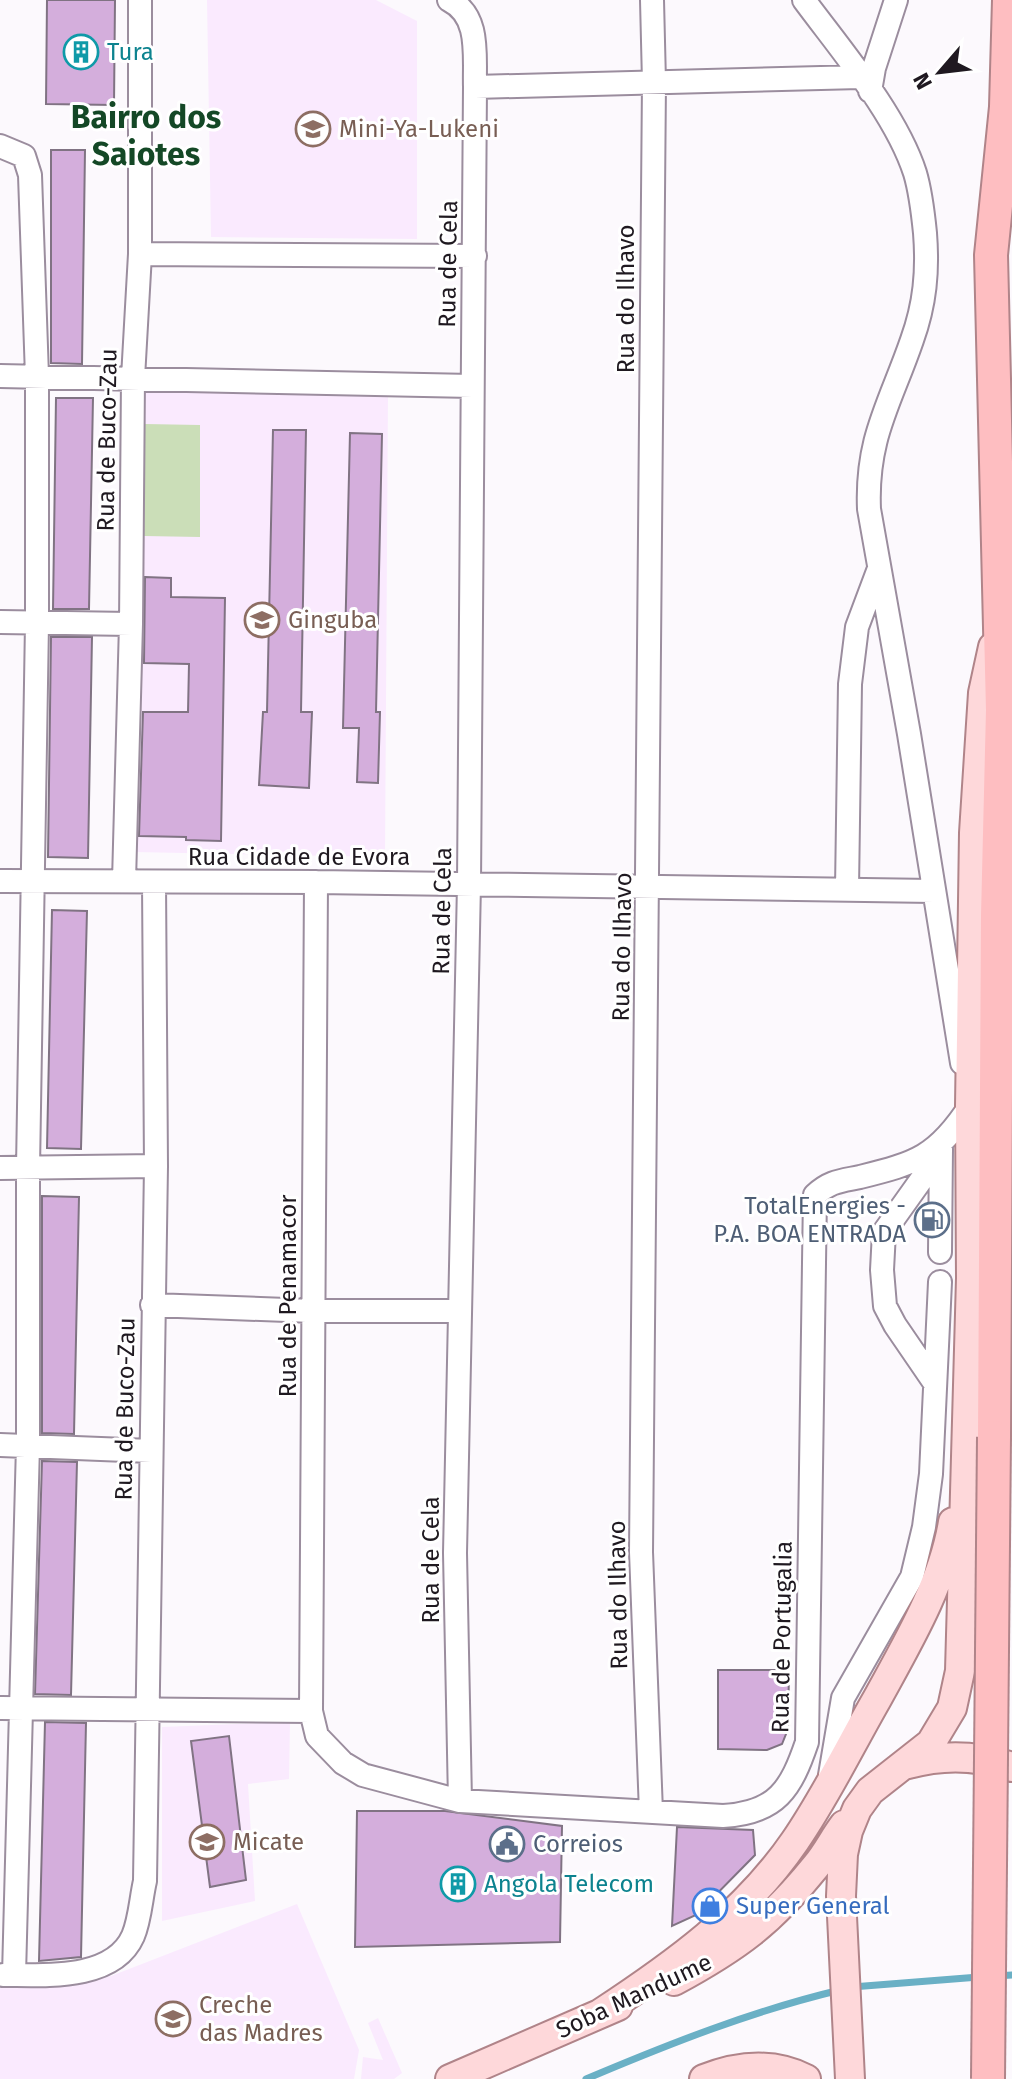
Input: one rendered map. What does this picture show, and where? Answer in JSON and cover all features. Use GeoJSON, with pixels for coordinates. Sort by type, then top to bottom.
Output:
{"type":"FeatureCollection","features":[{"type":"Feature","properties":{"kind":"highway"},"geometry":{"type":"LineString","coordinates":[[988,2079],[980,1433],[1002,710],[991,255],[1006,107],[1009,0]]}},
{"type":"Feature","properties":{"kind":"main road"},"geometry":{"type":"LineString","coordinates":[[601,2013],[671,1966],[732,1914],[795,1842],[898,1662],[939,1573],[980,1433],[971,1278],[974,833],[983,693],[1000,615]]}},
{"type":"Feature","properties":{"kind":"main road","name":"Soba Mandume"},"geometry":{"type":"LineString","coordinates":[[450,2079],[665,1985],[746,1939],[794,1893],[870,1791],[931,1743],[952,1708],[960,1671],[980,1433]]}},
{"type":"Feature","properties":{"kind":"main road"},"geometry":{"type":"LineString","coordinates":[[904,1766],[931,1758],[953,1756],[1012,1767]]}},
{"type":"Feature","properties":{"kind":"main road"},"geometry":{"type":"LineString","coordinates":[[850,2079],[841,1896],[843,1854],[857,1809]]}},
{"type":"Feature","properties":{"kind":"main road"},"geometry":{"type":"LineString","coordinates":[[704,2079],[743,2068],[790,2071],[806,2079]]}},
{"type":"Feature","properties":{"kind":"street","name":"Rua de Buco-Zau"},"geometry":{"type":"LineString","coordinates":[[124,881],[131,624],[133,378],[140,254],[140,0]]}},
{"type":"Feature","properties":{"kind":"street","name":"Rua do Ilhavo"},"geometry":{"type":"LineString","coordinates":[[651,1812],[641,1552],[654,82],[652,0]]}},
{"type":"Feature","properties":{"kind":"street"},"geometry":{"type":"LineString","coordinates":[[804,0],[865,84],[902,143],[922,202],[928,265],[925,297],[917,327],[872,445],[868,493],[878,570],[909,734],[970,1106]]}},
{"type":"Feature","properties":{"kind":"street"},"geometry":{"type":"LineString","coordinates":[[865,84],[874,68],[896,0]]}},
{"type":"Feature","properties":{"kind":"street","name":"Rua de Cela"},"geometry":{"type":"LineString","coordinates":[[459,7],[475,87],[469,884],[455,1553],[460,1801]]}},
{"type":"Feature","properties":{"kind":"street"},"geometry":{"type":"LineString","coordinates":[[475,87],[654,82],[865,84]]}},
{"type":"Feature","properties":{"kind":"street"},"geometry":{"type":"LineString","coordinates":[[0,146],[24,156],[30,175],[37,376],[28,1445],[11,1708],[7,1975]]}},
{"type":"Feature","properties":{"kind":"street"},"geometry":{"type":"LineString","coordinates":[[140,254],[475,256]]}},
{"type":"Feature","properties":{"kind":"street"},"geometry":{"type":"LineString","coordinates":[[0,376],[472,386]]}},
{"type":"Feature","properties":{"kind":"street"},"geometry":{"type":"LineString","coordinates":[[847,889],[850,684],[857,627],[878,570]]}},
{"type":"Feature","properties":{"kind":"street"},"geometry":{"type":"LineString","coordinates":[[0,622],[131,624]]}},
{"type":"Feature","properties":{"kind":"street","name":"Rua Cidade de Evora"},"geometry":{"type":"LineString","coordinates":[[0,881],[933,891]]}},
{"type":"Feature","properties":{"kind":"street","name":"Rua de Buco-Zau"},"geometry":{"type":"LineString","coordinates":[[7,1975],[75,1972],[107,1964],[122,1952],[133,1936],[145,1881],[156,1166],[154,882]]}},
{"type":"Feature","properties":{"kind":"street","name":"Rua de Penamacor"},"geometry":{"type":"LineString","coordinates":[[311,1711],[316,882]]}},
{"type":"Feature","properties":{"kind":"street","name":"Rua de Portugalia"},"geometry":{"type":"LineString","coordinates":[[311,1711],[317,1736],[343,1763],[363,1775],[460,1801],[723,1816],[745,1815],[771,1803],[794,1778],[807,1742],[815,1195],[827,1184],[891,1170],[941,1148],[970,1106]]}},
{"type":"Feature","properties":{"kind":"street"},"geometry":{"type":"LineString","coordinates":[[940,1252],[941,1148]]}},
{"type":"Feature","properties":{"kind":"street"},"geometry":{"type":"LineString","coordinates":[[934,1382],[885,1306],[882,1270],[884,1232],[941,1148]]}},
{"type":"Feature","properties":{"kind":"street"},"geometry":{"type":"LineString","coordinates":[[0,1168],[156,1166]]}},
{"type":"Feature","properties":{"kind":"street"},"geometry":{"type":"LineString","coordinates":[[827,1788],[843,1698],[912,1577],[924,1527],[931,1474],[940,1282]]}},
{"type":"Feature","properties":{"kind":"street"},"geometry":{"type":"LineString","coordinates":[[152,1305],[313,1311],[460,1311]]}},
{"type":"Feature","properties":{"kind":"street"},"geometry":{"type":"LineString","coordinates":[[0,1445],[151,1451]]}},
{"type":"Feature","properties":{"kind":"street"},"geometry":{"type":"LineString","coordinates":[[11,1708],[311,1711]]}},
{"type":"Feature","properties":{"kind":"shaded area","name":"Mini-Ya-Lukeni"},"geometry":{"type":"Polygon","coordinates":[[[207,0],[376,0],[417,21],[417,239],[211,237],[207,0]]]}},
{"type":"Feature","properties":{"kind":"shaded area","name":"Ginguba"},"geometry":{"type":"Polygon","coordinates":[[[141,392],[388,395],[385,857],[135,852],[141,392]]]}},
{"type":"Feature","properties":{"kind":"shaded area","name":"Micate"},"geometry":{"type":"Polygon","coordinates":[[[290,1722],[289,1779],[248,1784],[255,1901],[162,1921],[162,1727],[290,1722]]]}},
{"type":"Feature","properties":{"kind":"shaded area","name":"Creche das Madres"},"geometry":{"type":"Polygon","coordinates":[[[297,1904],[359,2050],[354,2079],[0,2079],[0,1987],[111,1976],[297,1904]]]}},
{"type":"Feature","properties":{"kind":"shaded area"},"geometry":{"type":"Polygon","coordinates":[[[378,2018],[402,2073],[394,2079],[361,2079],[363,2057],[383,2060],[368,2023],[378,2018]]]}},
{"type":"Feature","properties":{"kind":"green space"},"geometry":{"type":"Polygon","coordinates":[[[145,424],[200,425],[200,537],[144,536],[145,424]]]}},
{"type":"Feature","properties":{"kind":"building","name":"Tura"},"geometry":{"type":"Polygon","coordinates":[[[47,0],[115,0],[114,105],[46,104],[47,0]]]}},
{"type":"Feature","properties":{"kind":"building"},"geometry":{"type":"Polygon","coordinates":[[[51,150],[85,150],[82,364],[51,363],[51,150]]]}},
{"type":"Feature","properties":{"kind":"building"},"geometry":{"type":"Polygon","coordinates":[[[56,398],[93,398],[89,609],[53,609],[56,398]]]}},
{"type":"Feature","properties":{"kind":"building"},"geometry":{"type":"Polygon","coordinates":[[[273,430],[306,430],[301,712],[312,712],[309,788],[259,785],[263,712],[267,712],[273,430]]]}},
{"type":"Feature","properties":{"kind":"building"},"geometry":{"type":"Polygon","coordinates":[[[350,433],[382,434],[376,712],[380,712],[378,783],[357,782],[359,728],[343,728],[350,433]]]}},
{"type":"Feature","properties":{"kind":"building"},"geometry":{"type":"Polygon","coordinates":[[[145,577],[171,578],[171,597],[225,598],[221,841],[139,836],[143,712],[188,712],[189,664],[144,663],[145,577]]]}},
{"type":"Feature","properties":{"kind":"building"},"geometry":{"type":"Polygon","coordinates":[[[51,637],[92,637],[88,858],[48,857],[51,637]]]}},
{"type":"Feature","properties":{"kind":"building"},"geometry":{"type":"Polygon","coordinates":[[[52,910],[87,911],[81,1149],[47,1148],[52,910]]]}},
{"type":"Feature","properties":{"kind":"building"},"geometry":{"type":"Polygon","coordinates":[[[42,1196],[79,1197],[74,1434],[42,1433],[42,1196]]]}},
{"type":"Feature","properties":{"kind":"building"},"geometry":{"type":"Polygon","coordinates":[[[42,1461],[77,1462],[71,1695],[35,1694],[42,1461]]]}},
{"type":"Feature","properties":{"kind":"building"},"geometry":{"type":"Polygon","coordinates":[[[718,1670],[789,1670],[788,1729],[782,1744],[767,1750],[718,1749],[718,1670]]]}},
{"type":"Feature","properties":{"kind":"building"},"geometry":{"type":"Polygon","coordinates":[[[45,1722],[86,1723],[81,1957],[39,1961],[45,1722]]]}},
{"type":"Feature","properties":{"kind":"building"},"geometry":{"type":"Polygon","coordinates":[[[229,1736],[246,1880],[210,1887],[191,1741],[229,1736]]]}},
{"type":"Feature","properties":{"kind":"building","name":"Angola Telecom"},"geometry":{"type":"Polygon","coordinates":[[[357,1811],[445,1811],[562,1826],[560,1942],[355,1947],[357,1811]]]}},
{"type":"Feature","properties":{"kind":"building"},"geometry":{"type":"Polygon","coordinates":[[[677,1827],[753,1830],[755,1855],[696,1915],[672,1926],[677,1827]]]}},
{"type":"Feature","properties":{"kind":"waterway"},"geometry":{"type":"LineString","coordinates":[[996,1976],[1012,1975]]}},
{"type":"Feature","properties":{"kind":"waterway"},"geometry":{"type":"LineString","coordinates":[[852,1987],[979,1977]]}},
{"type":"Feature","properties":{"kind":"waterway"},"geometry":{"type":"LineString","coordinates":[[586,2079],[711,2029],[840,1990]]}},
{"type":"Feature","properties":{"kind":"place","name":"Tura"},"geometry":{"type":"Point","coordinates":[81,52]}},
{"type":"Feature","properties":{"kind":"place","name":"Mini-Ya-Lukeni"},"geometry":{"type":"Point","coordinates":[313,129]}},
{"type":"Feature","properties":{"kind":"place","name":"Ginguba"},"geometry":{"type":"Point","coordinates":[262,620]}},
{"type":"Feature","properties":{"kind":"place","name":"TotalEnergies - P.A. BOA ENTRADA"},"geometry":{"type":"Point","coordinates":[932,1220]}},
{"type":"Feature","properties":{"kind":"place","name":"Micate"},"geometry":{"type":"Point","coordinates":[207,1842]}},
{"type":"Feature","properties":{"kind":"place","name":"Correios"},"geometry":{"type":"Point","coordinates":[507,1844]}},
{"type":"Feature","properties":{"kind":"place","name":"Angola Telecom"},"geometry":{"type":"Point","coordinates":[458,1884]}},
{"type":"Feature","properties":{"kind":"place","name":"Super General"},"geometry":{"type":"Point","coordinates":[710,1906]}},
{"type":"Feature","properties":{"kind":"place","name":"Creche das Madres"},"geometry":{"type":"Point","coordinates":[173,2019]}},
{"type":"Feature","properties":{"kind":"district","name":"Bairro dos Saiotes"},"geometry":{"type":"Point","coordinates":[146,136]}}]}
